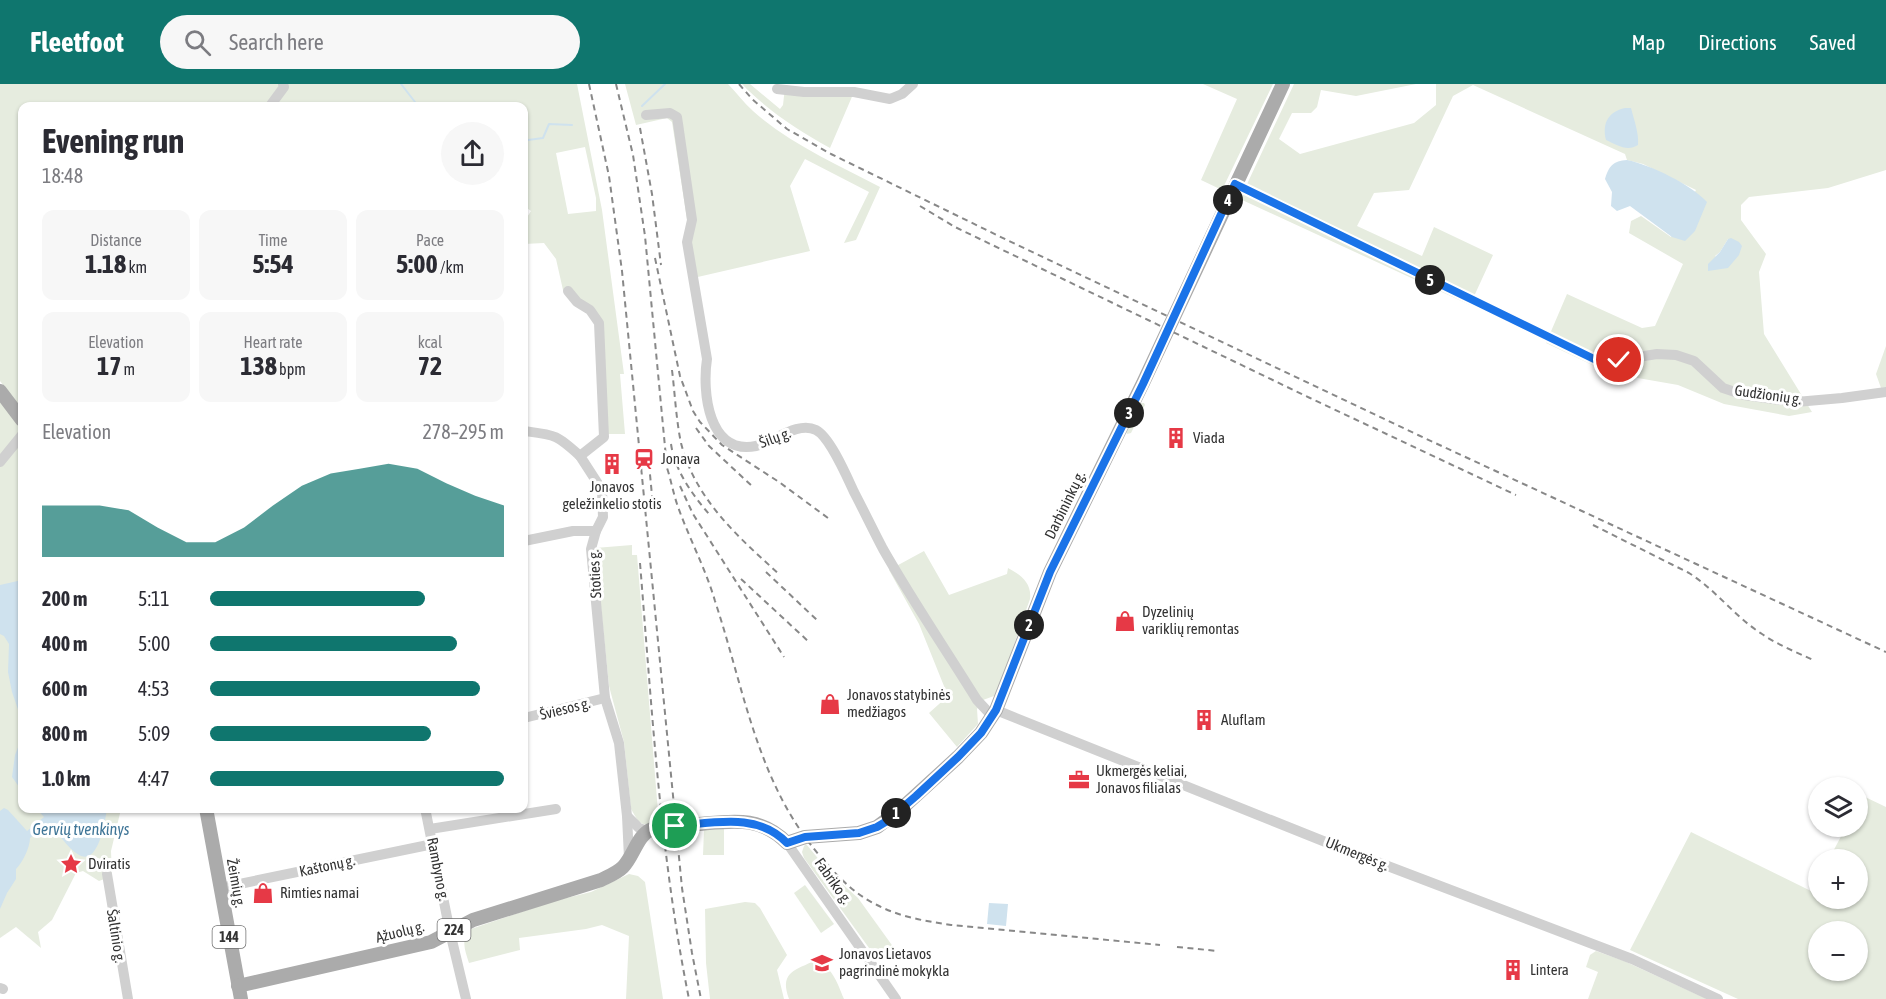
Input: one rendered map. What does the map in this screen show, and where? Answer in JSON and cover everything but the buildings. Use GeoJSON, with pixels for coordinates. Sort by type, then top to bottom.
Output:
{"type":"FeatureCollection","features":[{"type":"Feature","properties":{"kind":"main road","name":"Darbininkų g."},"geometry":{"type":"LineString","coordinates":[[787,843],[818,835],[859,833],[882,824],[958,757],[981,733],[994,713],[1050,572],[1143,384],[1283,84]]}},
{"type":"Feature","properties":{"kind":"main road"},"geometry":{"type":"LineString","coordinates":[[0,391],[18,415]]}},
{"type":"Feature","properties":{"kind":"main road","name":"Žeimių g."},"geometry":{"type":"LineString","coordinates":[[207,813],[240,992]]}},
{"type":"Feature","properties":{"kind":"main road","name":"Fabriko g."},"geometry":{"type":"LineString","coordinates":[[647,831],[662,827],[741,821],[771,830],[787,843]]}},
{"type":"Feature","properties":{"kind":"main road","name":"Ąžuolų g."},"geometry":{"type":"LineString","coordinates":[[240,992],[431,942],[473,920],[601,879],[621,870],[640,838],[647,831]]}},
{"type":"Feature","properties":{"kind":"street"},"geometry":{"type":"LineString","coordinates":[[273,102],[284,87],[283,84]]}},
{"type":"Feature","properties":{"kind":"street"},"geometry":{"type":"LineString","coordinates":[[777,89],[804,92],[854,92],[890,99],[903,94],[914,84]]}},
{"type":"Feature","properties":{"kind":"street","name":"Šilų g."},"geometry":{"type":"LineString","coordinates":[[646,116],[670,113],[677,117],[692,220],[687,243],[706,358],[704,375],[708,409],[716,428],[728,441],[741,447],[756,446],[802,428],[817,430],[831,446],[883,548],[977,700],[994,713]]}},
{"type":"Feature","properties":{"kind":"street","name":"Gudžionių g."},"geometry":{"type":"LineString","coordinates":[[1235,184],[1594,359],[1619,360],[1657,354],[1676,355],[1694,361],[1723,388],[1744,395],[1796,402],[1886,392]]}},
{"type":"Feature","properties":{"kind":"street"},"geometry":{"type":"LineString","coordinates":[[568,291],[590,310],[599,323],[604,437],[580,456]]}},
{"type":"Feature","properties":{"kind":"street","name":"Stoties g."},"geometry":{"type":"LineString","coordinates":[[528,432],[554,435],[564,441],[580,456],[602,490],[603,516],[591,549],[606,698],[619,743],[630,858]]}},
{"type":"Feature","properties":{"kind":"street"},"geometry":{"type":"LineString","coordinates":[[0,462],[18,440]]}},
{"type":"Feature","properties":{"kind":"street"},"geometry":{"type":"LineString","coordinates":[[528,540],[573,531],[596,531]]}},
{"type":"Feature","properties":{"kind":"street","name":"Šviesos g."},"geometry":{"type":"LineString","coordinates":[[528,717],[606,698]]}},
{"type":"Feature","properties":{"kind":"street","name":"Ukmergės g."},"geometry":{"type":"LineString","coordinates":[[994,713],[1632,959],[1718,999]]}},
{"type":"Feature","properties":{"kind":"street"},"geometry":{"type":"LineString","coordinates":[[430,829],[556,810]]}},
{"type":"Feature","properties":{"kind":"street","name":"Rambyno g."},"geometry":{"type":"LineString","coordinates":[[426,813],[466,999]]}},
{"type":"Feature","properties":{"kind":"street"},"geometry":{"type":"LineString","coordinates":[[627,816],[639,828],[647,831]]}},
{"type":"Feature","properties":{"kind":"street","name":"Fabriko g."},"geometry":{"type":"LineString","coordinates":[[787,843],[896,999]]}},
{"type":"Feature","properties":{"kind":"street","name":"Kaštonų g."},"geometry":{"type":"LineString","coordinates":[[220,888],[433,844]]}},
{"type":"Feature","properties":{"kind":"street","name":"Šaltinio g."},"geometry":{"type":"LineString","coordinates":[[107,873],[128,999]]}},
{"type":"Feature","properties":{"kind":"shaded area"},"geometry":{"type":"Polygon","coordinates":[[[0,84],[577,84],[602,210],[624,374],[620,374],[625,434],[602,434],[597,327],[590,312],[571,301],[563,290],[556,259],[544,243],[528,244],[528,216],[531,211],[528,209],[528,102],[18,102],[18,404],[0,381],[0,84]],[[585,147],[556,153],[568,214],[596,211],[596,198],[585,147]]]}},
{"type":"Feature","properties":{"kind":"shaded area"},"geometry":{"type":"Polygon","coordinates":[[[625,84],[728,84],[753,111],[782,134],[880,187],[856,240],[844,243],[869,192],[805,159],[790,186],[810,251],[689,279],[687,219],[672,122],[667,118],[636,125],[625,84]]]}},
{"type":"Feature","properties":{"kind":"shaded area"},"geometry":{"type":"Polygon","coordinates":[[[742,84],[750,84],[780,109],[783,105],[785,87],[854,92],[830,148],[762,103],[742,84]]]}},
{"type":"Feature","properties":{"kind":"shaded area"},"geometry":{"type":"Polygon","coordinates":[[[1203,84],[1273,84],[1222,190],[1201,180],[1237,99],[1203,84]]]}},
{"type":"Feature","properties":{"kind":"shaded area"},"geometry":{"type":"Polygon","coordinates":[[[1294,84],[1416,84],[1356,96],[1321,90],[1317,107],[1311,113],[1292,113],[1279,139],[1300,154],[1414,123],[1436,105],[1436,84],[1886,84],[1886,170],[1828,188],[1749,197],[1741,205],[1741,220],[1766,254],[1759,272],[1764,334],[1812,412],[1789,416],[1724,404],[1678,385],[1609,373],[1546,343],[1567,294],[1642,328],[1655,326],[1683,264],[1629,233],[1631,221],[1641,216],[1671,237],[1696,190],[1643,164],[1627,160],[1625,154],[1473,85],[1453,96],[1409,190],[1374,193],[1357,226],[1422,256],[1434,227],[1493,255],[1470,305],[1240,199],[1294,84]],[[1728,239],[1715,256],[1728,268],[1728,239]]]}},
{"type":"Feature","properties":{"kind":"shaded area"},"geometry":{"type":"Polygon","coordinates":[[[1886,346],[1886,387],[1881,388],[1876,374],[1886,346]]]}},
{"type":"Feature","properties":{"kind":"shaded area"},"geometry":{"type":"Polygon","coordinates":[[[0,400],[18,424],[18,813],[120,813],[111,851],[112,876],[99,881],[83,871],[76,873],[52,920],[38,932],[41,948],[16,927],[0,938],[0,400]]]}},
{"type":"Feature","properties":{"kind":"shaded area"},"geometry":{"type":"Polygon","coordinates":[[[1139,403],[1145,405],[1131,433],[1127,434],[1126,432],[1139,403]]]}},
{"type":"Feature","properties":{"kind":"shaded area"},"geometry":{"type":"Polygon","coordinates":[[[632,545],[632,555],[637,555],[659,824],[643,824],[638,821],[631,809],[624,742],[609,686],[595,548],[632,545]]]}},
{"type":"Feature","properties":{"kind":"shaded area"},"geometry":{"type":"Polygon","coordinates":[[[924,551],[949,595],[1007,574],[1008,568],[1025,580],[1030,593],[1030,599],[1001,682],[994,696],[983,700],[977,709],[978,724],[957,747],[929,713],[948,696],[919,624],[889,570],[924,551]]]}},
{"type":"Feature","properties":{"kind":"shaded area"},"geometry":{"type":"Polygon","coordinates":[[[1868,798],[1886,807],[1886,999],[1738,999],[1630,950],[1691,832],[1808,890],[1808,909],[1868,909],[1868,849],[1834,849],[1841,837],[1868,837],[1868,798]]]}},
{"type":"Feature","properties":{"kind":"shaded area"},"geometry":{"type":"Polygon","coordinates":[[[724,828],[724,855],[703,855],[704,830],[724,828]]]}},
{"type":"Feature","properties":{"kind":"shaded area"},"geometry":{"type":"Polygon","coordinates":[[[806,844],[831,874],[858,898],[894,948],[877,959],[804,858],[802,852],[806,844]]]}},
{"type":"Feature","properties":{"kind":"shaded area"},"geometry":{"type":"Polygon","coordinates":[[[629,874],[638,876],[645,882],[663,999],[626,999],[629,936],[602,925],[519,938],[520,950],[469,963],[464,941],[471,929],[554,901],[591,892],[629,874]]]}},
{"type":"Feature","properties":{"kind":"shaded area"},"geometry":{"type":"Polygon","coordinates":[[[805,885],[834,924],[821,933],[794,893],[805,885]]]}},
{"type":"Feature","properties":{"kind":"shaded area"},"geometry":{"type":"Polygon","coordinates":[[[745,902],[755,903],[760,908],[787,955],[777,970],[784,999],[710,999],[706,963],[705,909],[745,902]]]}},
{"type":"Feature","properties":{"kind":"shaded area"},"geometry":{"type":"Polygon","coordinates":[[[1596,951],[1624,961],[1707,999],[1588,999],[1598,972],[1586,967],[1590,955],[1596,951]]]}},
{"type":"Feature","properties":{"kind":"shaded area"},"geometry":{"type":"Polygon","coordinates":[[[812,962],[819,963],[829,970],[844,999],[789,999],[786,984],[790,974],[812,962]]]}},
{"type":"Feature","properties":{"kind":"water"},"geometry":{"type":"Polygon","coordinates":[[[1625,108],[1631,108],[1638,136],[1638,145],[1630,148],[1606,140],[1605,134],[1606,123],[1610,115],[1625,108]]]}},
{"type":"Feature","properties":{"kind":"water"},"geometry":{"type":"Polygon","coordinates":[[[1627,160],[1670,176],[1707,202],[1695,231],[1685,241],[1672,237],[1630,206],[1617,211],[1611,206],[1612,192],[1605,179],[1615,163],[1627,160]]]}},
{"type":"Feature","properties":{"kind":"water"},"geometry":{"type":"Polygon","coordinates":[[[1731,238],[1742,246],[1739,255],[1728,268],[1708,271],[1708,264],[1731,238]]]}},
{"type":"Feature","properties":{"kind":"water"},"geometry":{"type":"Polygon","coordinates":[[[18,581],[18,709],[8,672],[9,644],[0,634],[0,585],[18,581]]]}},
{"type":"Feature","properties":{"kind":"water"},"geometry":{"type":"Polygon","coordinates":[[[18,747],[18,785],[12,777],[18,747]]]}},
{"type":"Feature","properties":{"kind":"water","name":"Gervių tvenkinys"},"geometry":{"type":"Polygon","coordinates":[[[4,808],[8,810],[27,831],[44,817],[40,813],[106,813],[100,840],[92,854],[86,857],[79,855],[71,848],[49,823],[30,838],[26,854],[16,869],[16,879],[0,909],[0,811],[4,808]]]}},
{"type":"Feature","properties":{"kind":"water"},"geometry":{"type":"Polygon","coordinates":[[[989,903],[1008,904],[1006,926],[987,924],[989,903]]]}},
{"type":"Feature","properties":{"kind":"waterway"},"geometry":{"type":"LineString","coordinates":[[401,84],[415,102]]}},
{"type":"Feature","properties":{"kind":"waterway"},"geometry":{"type":"LineString","coordinates":[[642,106],[665,84]]}},
{"type":"Feature","properties":{"kind":"waterway"},"geometry":{"type":"LineString","coordinates":[[528,140],[543,138],[549,124],[572,125]]}},
{"type":"Feature","properties":{"kind":"railway"},"geometry":{"type":"LineString","coordinates":[[589,84],[609,176],[622,271],[682,888],[701,999]]}},
{"type":"Feature","properties":{"kind":"railway"},"geometry":{"type":"LineString","coordinates":[[616,84],[633,155],[645,236],[667,468],[677,504],[711,588],[757,740],[785,805],[804,836],[833,871],[857,893],[877,905],[904,916],[951,925],[1160,945]]}},
{"type":"Feature","properties":{"kind":"railway"},"geometry":{"type":"LineString","coordinates":[[739,84],[752,99],[787,129],[831,154],[1418,435],[1886,652]]}},
{"type":"Feature","properties":{"kind":"railway"},"geometry":{"type":"LineString","coordinates":[[640,128],[652,194],[661,265]]}},
{"type":"Feature","properties":{"kind":"railway"},"geometry":{"type":"LineString","coordinates":[[920,206],[955,227],[1516,495]]}},
{"type":"Feature","properties":{"kind":"railway"},"geometry":{"type":"LineString","coordinates":[[655,258],[680,376],[693,411],[700,422],[722,445],[779,482],[828,518]]}},
{"type":"Feature","properties":{"kind":"railway"},"geometry":{"type":"LineString","coordinates":[[672,370],[681,443],[696,482],[720,516],[779,574]]}},
{"type":"Feature","properties":{"kind":"railway"},"geometry":{"type":"LineString","coordinates":[[696,428],[709,446],[753,487]]}},
{"type":"Feature","properties":{"kind":"railway"},"geometry":{"type":"LineString","coordinates":[[671,444],[680,473],[709,514]]}},
{"type":"Feature","properties":{"kind":"railway"},"geometry":{"type":"LineString","coordinates":[[649,464],[653,506]]}},
{"type":"Feature","properties":{"kind":"railway"},"geometry":{"type":"LineString","coordinates":[[680,486],[693,514],[784,657]]}},
{"type":"Feature","properties":{"kind":"railway"},"geometry":{"type":"LineString","coordinates":[[1593,525],[1689,573],[1752,627],[1774,642],[1813,660]]}},
{"type":"Feature","properties":{"kind":"railway"},"geometry":{"type":"LineString","coordinates":[[640,563],[664,836],[689,999]]}},
{"type":"Feature","properties":{"kind":"railway"},"geometry":{"type":"LineString","coordinates":[[766,572],[818,621]]}},
{"type":"Feature","properties":{"kind":"railway"},"geometry":{"type":"LineString","coordinates":[[741,579],[809,642]]}},
{"type":"Feature","properties":{"kind":"railway"},"geometry":{"type":"LineString","coordinates":[[1177,947],[1218,951]]}},
{"type":"Feature","properties":{"kind":"place","name":"Viada"},"geometry":{"type":"Point","coordinates":[1176,438]}},
{"type":"Feature","properties":{"kind":"place","name":"Jonava"},"geometry":{"type":"Point","coordinates":[644,459]}},
{"type":"Feature","properties":{"kind":"place","name":"Jonavos geležinkelio stotis"},"geometry":{"type":"Point","coordinates":[612,464]}},
{"type":"Feature","properties":{"kind":"place","name":"Dyzelinių variklių remontas"},"geometry":{"type":"Point","coordinates":[1125,621]}},
{"type":"Feature","properties":{"kind":"place","name":"Jonavos statybinės medžiagos"},"geometry":{"type":"Point","coordinates":[830,704]}},
{"type":"Feature","properties":{"kind":"place","name":"Aluflam"},"geometry":{"type":"Point","coordinates":[1204,720]}},
{"type":"Feature","properties":{"kind":"place","name":"Ukmergės keliai, Jonavos filialas"},"geometry":{"type":"Point","coordinates":[1079,780]}},
{"type":"Feature","properties":{"kind":"place","name":"Dviratis"},"geometry":{"type":"Point","coordinates":[71,864]}},
{"type":"Feature","properties":{"kind":"place","name":"Rimties namai"},"geometry":{"type":"Point","coordinates":[263,893]}},
{"type":"Feature","properties":{"kind":"place","name":"Jonavos Lietavos pagrindinė mokykla"},"geometry":{"type":"Point","coordinates":[822,963]}},
{"type":"Feature","properties":{"kind":"place","name":"Lintera"},"geometry":{"type":"Point","coordinates":[1513,970]}},
{"type":"Feature","properties":{"kind":"route"},"geometry":{"type":"LineString","coordinates":[[675,826],[729,821],[750,822],[771,830],[787,843],[818,835],[868,831],[887,821],[900,810],[981,733],[996,710],[1050,572],[1143,384],[1235,184],[1594,359],[1619,360]]}}]}
